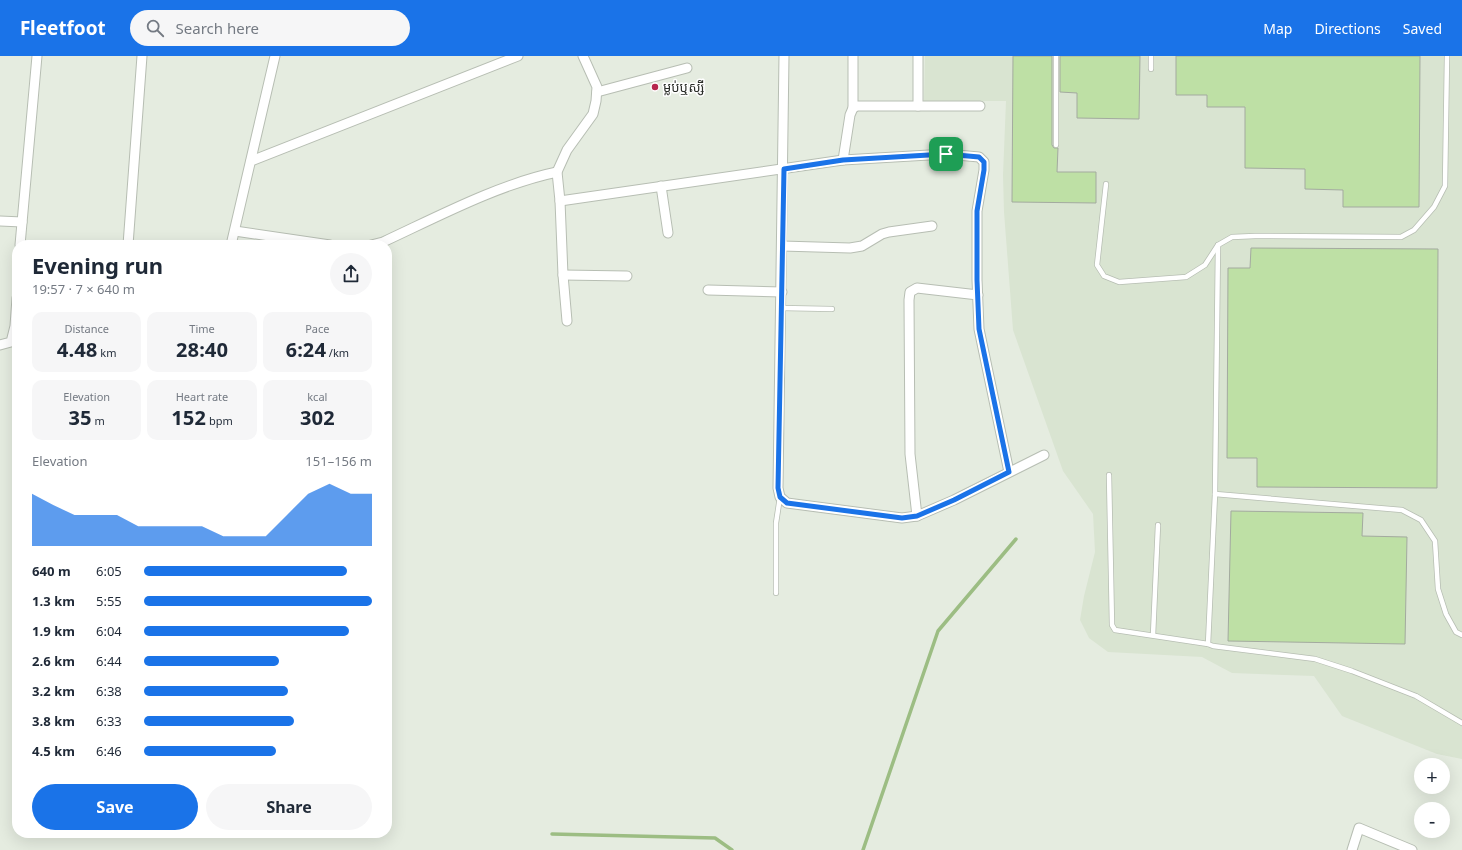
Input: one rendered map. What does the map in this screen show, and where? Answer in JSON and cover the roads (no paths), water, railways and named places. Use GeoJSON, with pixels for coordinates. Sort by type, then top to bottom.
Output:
{"type":"FeatureCollection","features":[{"type":"Feature","properties":{"kind":"street"},"geometry":{"type":"LineString","coordinates":[[20,240],[37,56]]}},
{"type":"Feature","properties":{"kind":"street"},"geometry":{"type":"LineString","coordinates":[[128,240],[142,56]]}},
{"type":"Feature","properties":{"kind":"street"},"geometry":{"type":"LineString","coordinates":[[232,240],[275,56]]}},
{"type":"Feature","properties":{"kind":"street"},"geometry":{"type":"LineString","coordinates":[[251,161],[518,56]]}},
{"type":"Feature","properties":{"kind":"street"},"geometry":{"type":"LineString","coordinates":[[567,321],[557,172],[567,150],[593,114],[596,101],[597,87],[583,56]]}},
{"type":"Feature","properties":{"kind":"street"},"geometry":{"type":"LineString","coordinates":[[784,56],[784,169],[778,488],[780,497],[787,503],[902,518],[917,516],[954,500],[1044,455]]}},
{"type":"Feature","properties":{"kind":"street"},"geometry":{"type":"LineString","coordinates":[[843,160],[850,115],[853,108],[854,56]]}},
{"type":"Feature","properties":{"kind":"street"},"geometry":{"type":"LineString","coordinates":[[918,56],[918,106]]}},
{"type":"Feature","properties":{"kind":"street"},"geometry":{"type":"LineString","coordinates":[[597,92],[687,68]]}},
{"type":"Feature","properties":{"kind":"street"},"geometry":{"type":"LineString","coordinates":[[853,108],[857,106],[980,106]]}},
{"type":"Feature","properties":{"kind":"street"},"geometry":{"type":"LineString","coordinates":[[560,201],[843,160],[946,154],[979,157],[984,162],[977,211],[979,329],[1009,472]]}},
{"type":"Feature","properties":{"kind":"street"},"geometry":{"type":"LineString","coordinates":[[387,240],[492,193],[535,177],[557,172]]}},
{"type":"Feature","properties":{"kind":"street"},"geometry":{"type":"LineString","coordinates":[[661,186],[668,233]]}},
{"type":"Feature","properties":{"kind":"street"},"geometry":{"type":"LineString","coordinates":[[0,221],[22,222]]}},
{"type":"Feature","properties":{"kind":"street"},"geometry":{"type":"LineString","coordinates":[[782,246],[850,248],[862,246],[882,234],[932,226]]}},
{"type":"Feature","properties":{"kind":"street"},"geometry":{"type":"LineString","coordinates":[[235,231],[296,240]]}},
{"type":"Feature","properties":{"kind":"street"},"geometry":{"type":"LineString","coordinates":[[563,275],[627,276]]}},
{"type":"Feature","properties":{"kind":"street"},"geometry":{"type":"LineString","coordinates":[[917,516],[910,454],[910,292],[917,288],[978,295]]}},
{"type":"Feature","properties":{"kind":"street"},"geometry":{"type":"LineString","coordinates":[[708,290],[782,292]]}},
{"type":"Feature","properties":{"kind":"street"},"geometry":{"type":"LineString","coordinates":[[0,345],[11,342],[12,338]]}},
{"type":"Feature","properties":{"kind":"street"},"geometry":{"type":"LineString","coordinates":[[1352,850],[1358,828],[1412,850]]}},
{"type":"Feature","properties":{"kind":"lane"},"geometry":{"type":"LineString","coordinates":[[1056,56],[1056,145]]}},
{"type":"Feature","properties":{"kind":"lane"},"geometry":{"type":"LineString","coordinates":[[1150,56],[1151,69]]}},
{"type":"Feature","properties":{"kind":"lane"},"geometry":{"type":"LineString","coordinates":[[1106,184],[1097,265],[1104,276],[1119,282],[1186,277],[1204,265],[1218,246],[1232,237],[1401,237],[1414,230],[1434,207],[1445,186],[1446,56]]}},
{"type":"Feature","properties":{"kind":"lane"},"geometry":{"type":"LineString","coordinates":[[1208,644],[1215,494],[1218,246]]}},
{"type":"Feature","properties":{"kind":"lane"},"geometry":{"type":"LineString","coordinates":[[781,308],[832,309]]}},
{"type":"Feature","properties":{"kind":"lane"},"geometry":{"type":"LineString","coordinates":[[1109,474],[1112,625],[1115,630],[1208,644],[1212,646],[1315,659],[1352,671],[1416,696],[1462,723]]}},
{"type":"Feature","properties":{"kind":"lane"},"geometry":{"type":"LineString","coordinates":[[1215,494],[1402,510],[1421,520],[1435,541],[1438,590],[1446,614],[1456,632],[1462,635]]}},
{"type":"Feature","properties":{"kind":"lane"},"geometry":{"type":"LineString","coordinates":[[776,593],[776,523],[780,497]]}},
{"type":"Feature","properties":{"kind":"lane"},"geometry":{"type":"LineString","coordinates":[[1153,635],[1158,525]]}},
{"type":"Feature","properties":{"kind":"waterway"},"geometry":{"type":"LineString","coordinates":[[863,850],[938,631],[1016,539]]}},
{"type":"Feature","properties":{"kind":"waterway"},"geometry":{"type":"LineString","coordinates":[[552,834],[715,838],[732,850]]}},
{"type":"Feature","properties":{"kind":"place","name":"ម្លប់ឬស្សី"},"geometry":{"type":"Point","coordinates":[655,87]}}]}
